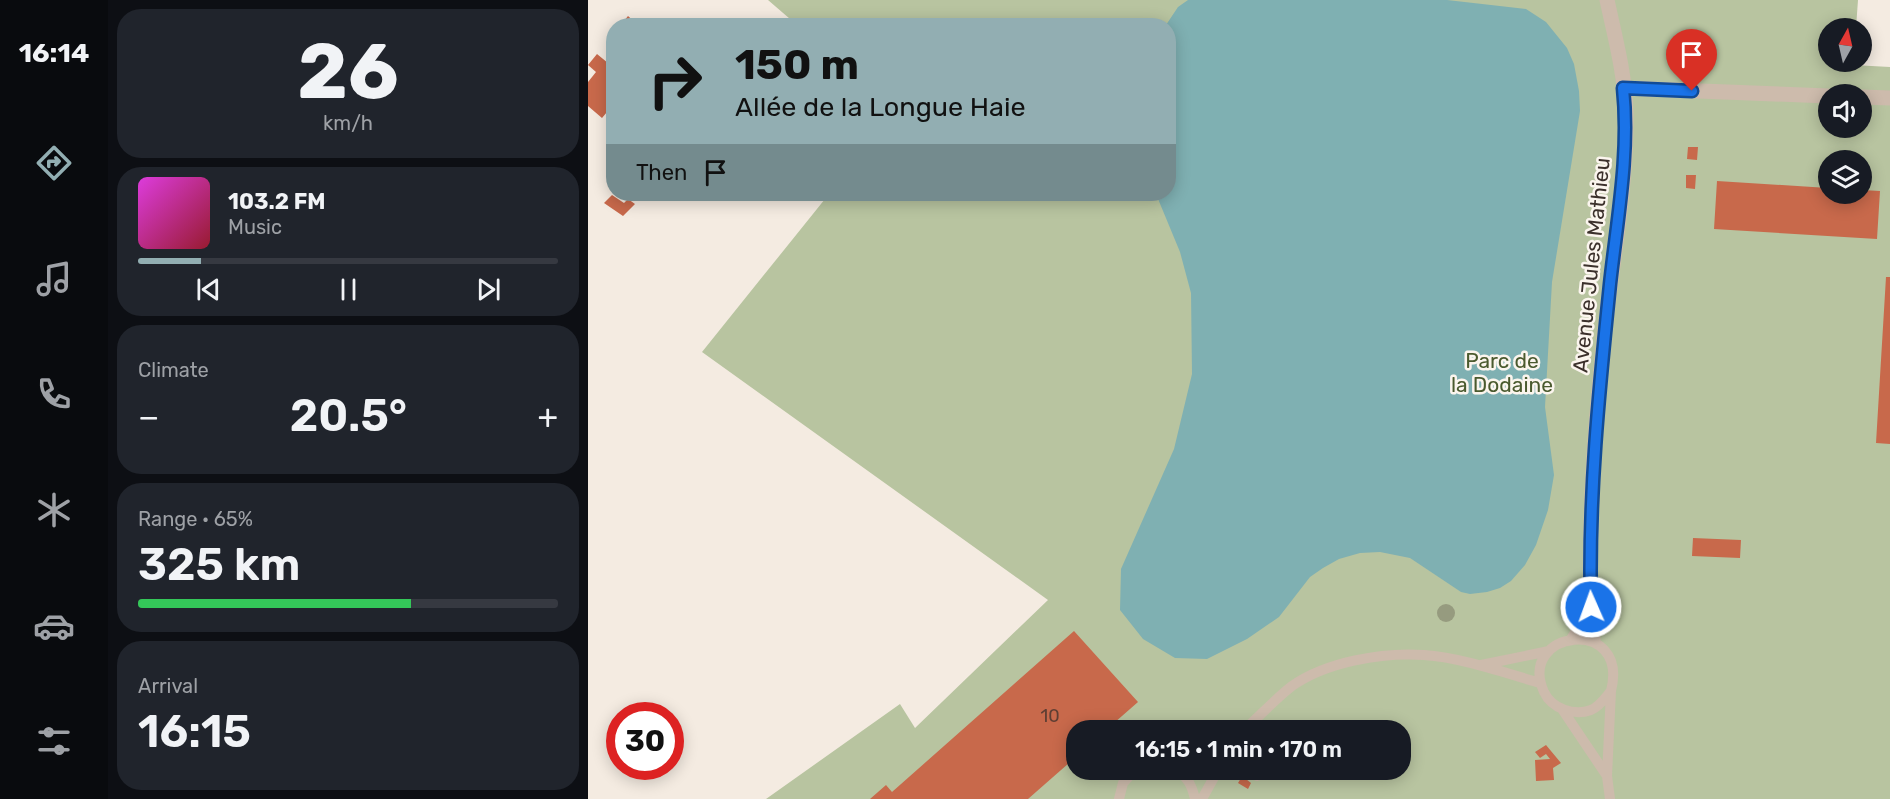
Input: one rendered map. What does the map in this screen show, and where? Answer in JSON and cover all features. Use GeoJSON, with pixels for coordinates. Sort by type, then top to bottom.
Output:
{"type":"FeatureCollection","features":[{"type":"Feature","properties":{"kind":"street","name":"Avenue Jules Mathieu"},"geometry":{"type":"LineString","coordinates":[[1591,607],[1593,465],[1622,176],[1626,112],[1620,61],[1607,0]]}},
{"type":"Feature","properties":{"kind":"street"},"geometry":{"type":"LineString","coordinates":[[1623,88],[1818,96]]}},
{"type":"Feature","properties":{"kind":"street"},"geometry":{"type":"LineString","coordinates":[[1872,97],[1890,98]]}},
{"type":"Feature","properties":{"kind":"lane"},"geometry":{"type":"LineString","coordinates":[[1571,639],[1591,607]]}},
{"type":"Feature","properties":{"kind":"lane"},"geometry":{"type":"LineString","coordinates":[[1591,607],[1596,643]]}},
{"type":"Feature","properties":{"kind":"lane"},"geometry":{"type":"LineString","coordinates":[[1610,799],[1607,776],[1611,691],[1614,678],[1611,660],[1596,643],[1583,639],[1571,639],[1559,643],[1549,651],[1542,662],[1539,675],[1545,695],[1554,705],[1562,709],[1575,713],[1592,710],[1611,691]]}},
{"type":"Feature","properties":{"kind":"lane"},"geometry":{"type":"LineString","coordinates":[[1477,666],[1549,651]]}},
{"type":"Feature","properties":{"kind":"lane"},"geometry":{"type":"LineString","coordinates":[[1255,720],[1292,686],[1329,667],[1372,657],[1424,655],[1540,683]]}},
{"type":"Feature","properties":{"kind":"lane"},"geometry":{"type":"LineString","coordinates":[[1562,709],[1607,776]]}},
{"type":"Feature","properties":{"kind":"lane"},"geometry":{"type":"LineString","coordinates":[[1119,799],[1126,780]]}},
{"type":"Feature","properties":{"kind":"lane"},"geometry":{"type":"LineString","coordinates":[[1188,780],[1193,788],[1195,799]]}},
{"type":"Feature","properties":{"kind":"lane"},"geometry":{"type":"LineString","coordinates":[[1202,799],[1212,780]]}},
{"type":"Feature","properties":{"kind":"green space","name":"Parc de la Dodaine"},"geometry":{"type":"Polygon","coordinates":[[[768,0],[1858,0],[1857,18],[1818,18],[1818,72],[1872,72],[1872,66],[1890,67],[1890,799],[766,799],[900,704],[915,728],[1048,600],[702,352],[823,201],[1176,201],[1176,18],[789,18],[768,0]]]}},
{"type":"Feature","properties":{"kind":"water"},"geometry":{"type":"Polygon","coordinates":[[[1188,0],[1447,0],[1526,9],[1546,22],[1567,48],[1574,64],[1580,111],[1552,282],[1545,407],[1554,475],[1548,510],[1536,545],[1525,565],[1511,581],[1500,588],[1470,594],[1461,592],[1410,558],[1380,552],[1360,553],[1339,559],[1310,577],[1279,617],[1247,639],[1207,659],[1175,658],[1143,639],[1120,610],[1121,569],[1174,449],[1192,374],[1191,293],[1180,252],[1159,201],[1176,201],[1176,18],[1171,18],[1178,7],[1188,0]]]}},
{"type":"Feature","properties":{"kind":"building"},"geometry":{"type":"Polygon","coordinates":[[[597,54],[606,61],[606,113],[602,118],[588,106],[588,82],[596,72],[588,65],[597,54]]]}},
{"type":"Feature","properties":{"kind":"building"},"geometry":{"type":"Polygon","coordinates":[[[1688,147],[1698,147],[1697,160],[1687,159],[1688,147]]]}},
{"type":"Feature","properties":{"kind":"building"},"geometry":{"type":"Polygon","coordinates":[[[1686,175],[1696,175],[1695,189],[1686,188],[1686,175]]]}},
{"type":"Feature","properties":{"kind":"building"},"geometry":{"type":"Polygon","coordinates":[[[1717,181],[1818,187],[1818,204],[1872,204],[1872,191],[1880,191],[1877,239],[1714,229],[1717,181]]]}},
{"type":"Feature","properties":{"kind":"building"},"geometry":{"type":"Polygon","coordinates":[[[606,201],[624,203],[631,201],[635,204],[623,216],[604,203],[606,201]]]}},
{"type":"Feature","properties":{"kind":"building"},"geometry":{"type":"Polygon","coordinates":[[[1886,277],[1890,277],[1890,444],[1876,443],[1886,277]]]}},
{"type":"Feature","properties":{"kind":"building"},"geometry":{"type":"Polygon","coordinates":[[[1693,538],[1741,540],[1740,558],[1692,556],[1693,538]]]}},
{"type":"Feature","properties":{"kind":"building"},"geometry":{"type":"Polygon","coordinates":[[[1074,631],[1138,702],[1117,720],[1066,720],[1066,766],[1028,799],[870,799],[886,785],[892,792],[1074,631]]]}},
{"type":"Feature","properties":{"kind":"building"},"geometry":{"type":"Polygon","coordinates":[[[1546,745],[1561,763],[1553,768],[1554,780],[1536,781],[1535,760],[1550,759],[1546,754],[1540,758],[1535,752],[1546,745]]]}},
{"type":"Feature","properties":{"kind":"building"},"geometry":{"type":"Polygon","coordinates":[[[1240,780],[1247,780],[1251,783],[1248,789],[1238,783],[1240,780]]]}},
{"type":"Feature","properties":{"kind":"route"},"geometry":{"type":"LineString","coordinates":[[1591,607],[1593,465],[1622,176],[1626,112],[1623,88],[1692,91]]}}]}
